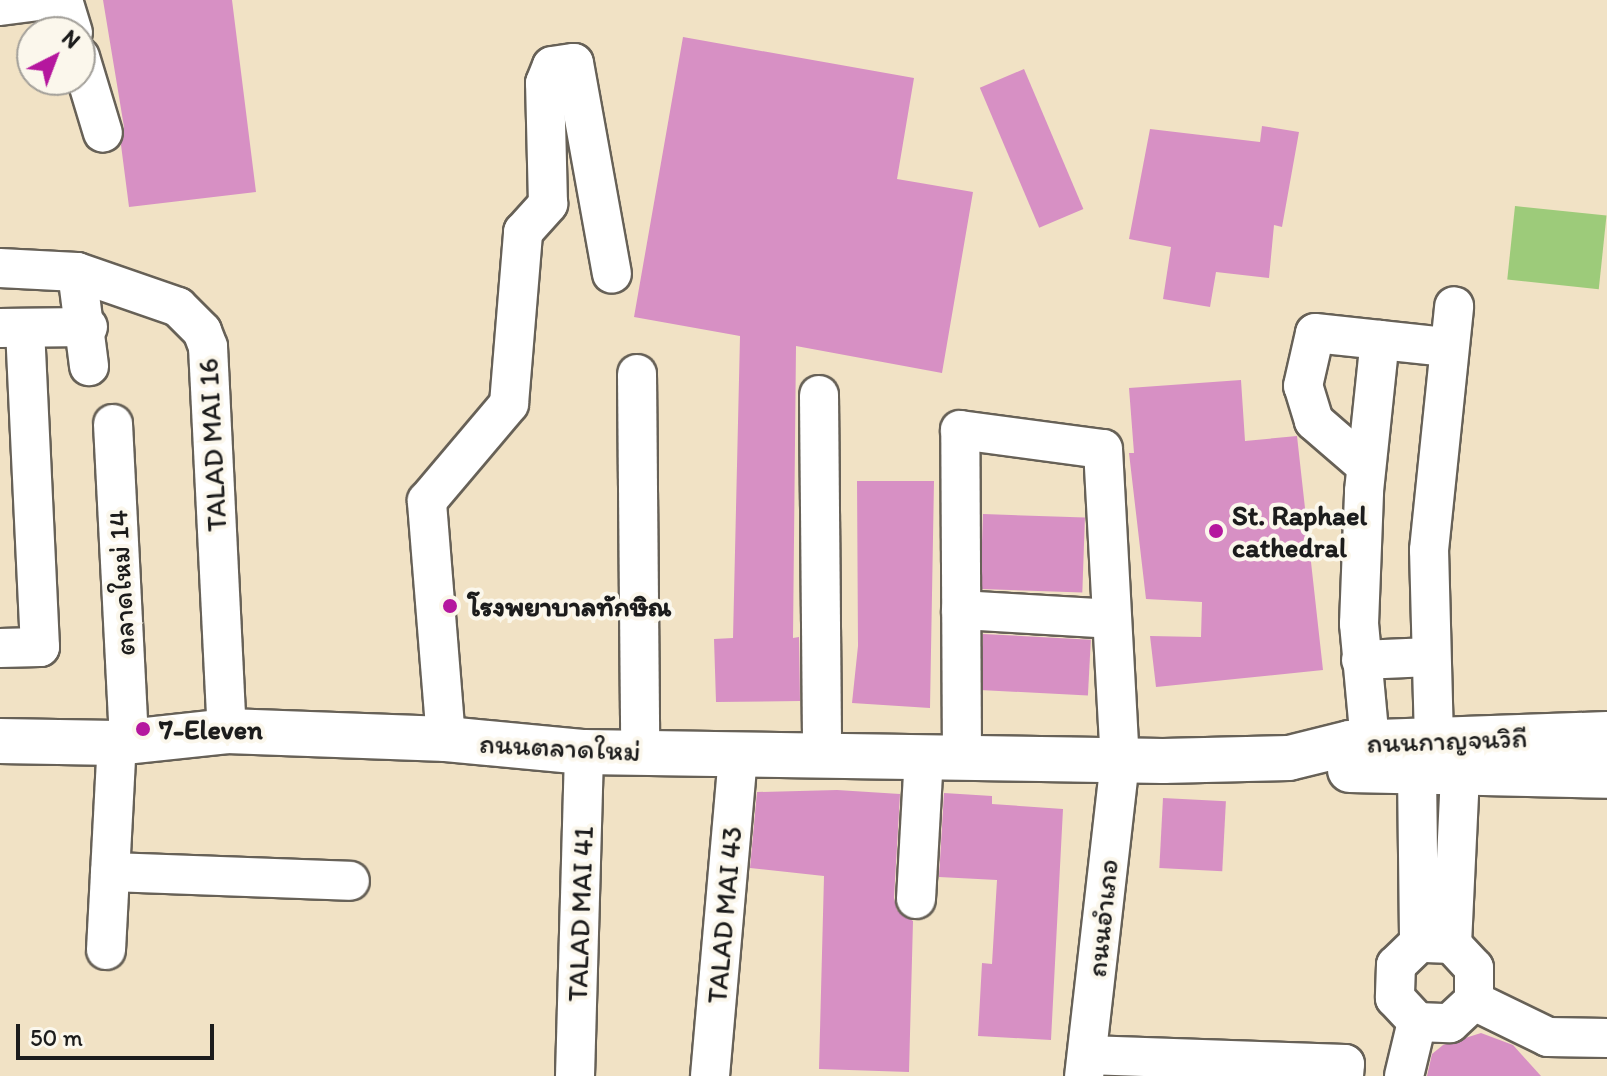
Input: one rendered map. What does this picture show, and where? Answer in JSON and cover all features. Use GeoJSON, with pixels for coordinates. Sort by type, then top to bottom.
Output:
{"type":"FeatureCollection","features":[{"type":"Feature","properties":{"kind":"main road","name":"ถนนตลาดใหม่"},"geometry":{"type":"LineString","coordinates":[[0,741],[123,742],[227,731],[446,739],[584,752],[1120,761]]}},
{"type":"Feature","properties":{"kind":"main road","name":"ถนนกาญจนวิถี"},"geometry":{"type":"LineString","coordinates":[[1289,758],[1352,771],[1437,762],[1607,734]]}},
{"type":"Feature","properties":{"kind":"main road","name":"ถนนกาญจนวิถี"},"geometry":{"type":"LineString","coordinates":[[1120,761],[1289,758],[1370,742],[1437,762],[1607,776]]}},
{"type":"Feature","properties":{"kind":"street"},"geometry":{"type":"LineString","coordinates":[[0,6],[45,0]]}},
{"type":"Feature","properties":{"kind":"street"},"geometry":{"type":"LineString","coordinates":[[446,739],[427,501],[509,404],[523,232],[548,204],[545,83],[552,66],[574,63],[612,274]]}},
{"type":"Feature","properties":{"kind":"street"},"geometry":{"type":"LineString","coordinates":[[92,96],[103,133]]}},
{"type":"Feature","properties":{"kind":"street","name":"TALAD MAI 16"},"geometry":{"type":"LineString","coordinates":[[0,268],[77,272],[178,307],[192,317],[208,347],[227,731]]}},
{"type":"Feature","properties":{"kind":"street"},"geometry":{"type":"LineString","coordinates":[[77,272],[88,327],[89,366]]}},
{"type":"Feature","properties":{"kind":"street"},"geometry":{"type":"LineString","coordinates":[[1436,944],[1437,762],[1430,657],[1429,550],[1447,347],[1454,306]]}},
{"type":"Feature","properties":{"kind":"street"},"geometry":{"type":"LineString","coordinates":[[0,648],[40,647],[12,328],[88,327]]}},
{"type":"Feature","properties":{"kind":"street"},"geometry":{"type":"LineString","coordinates":[[1366,466],[1314,421],[1303,386],[1315,333],[1447,347]]}},
{"type":"Feature","properties":{"kind":"street"},"geometry":{"type":"LineString","coordinates":[[1370,742],[1361,660],[1366,466],[1380,340]]}},
{"type":"Feature","properties":{"kind":"street"},"geometry":{"type":"LineString","coordinates":[[637,374],[640,752]]}},
{"type":"Feature","properties":{"kind":"street"},"geometry":{"type":"LineString","coordinates":[[819,395],[822,756]]}},
{"type":"Feature","properties":{"kind":"street","name":"ตลาดใหม่ 14"},"geometry":{"type":"LineString","coordinates":[[106,950],[123,742],[113,424]]}},
{"type":"Feature","properties":{"kind":"street","name":"ถนนอำเภอ"},"geometry":{"type":"LineString","coordinates":[[961,610],[960,430],[1103,449],[1120,761],[1086,1066]]}},
{"type":"Feature","properties":{"kind":"street"},"geometry":{"type":"LineString","coordinates":[[916,899],[943,758],[961,610],[1112,619]]}},
{"type":"Feature","properties":{"kind":"street"},"geometry":{"type":"LineString","coordinates":[[1361,660],[1430,657]]}},
{"type":"Feature","properties":{"kind":"street","name":"TALAD MAI 41"},"geometry":{"type":"LineString","coordinates":[[575,1076],[584,752]]}},
{"type":"Feature","properties":{"kind":"street","name":"TALAD MAI 43"},"geometry":{"type":"LineString","coordinates":[[710,1076],[738,754]]}},
{"type":"Feature","properties":{"kind":"street"},"geometry":{"type":"LineString","coordinates":[[110,872],[350,881]]}},
{"type":"Feature","properties":{"kind":"street"},"geometry":{"type":"LineString","coordinates":[[1436,944],[1474,968],[1474,1001],[1450,1023],[1417,1022],[1395,998],[1396,965],[1436,944]]}},
{"type":"Feature","properties":{"kind":"street"},"geometry":{"type":"LineString","coordinates":[[1474,1001],[1548,1037],[1607,1038]]}},
{"type":"Feature","properties":{"kind":"street"},"geometry":{"type":"LineString","coordinates":[[1404,1076],[1417,1022]]}},
{"type":"Feature","properties":{"kind":"street"},"geometry":{"type":"LineString","coordinates":[[1086,1066],[1167,1068],[1345,1064],[1344,1076]]}},
{"type":"Feature","properties":{"kind":"green space"},"geometry":{"type":"Polygon","coordinates":[[[1515,206],[1606,216],[1599,289],[1507,280],[1515,206]]]}},
{"type":"Feature","properties":{"kind":"building"},"geometry":{"type":"Polygon","coordinates":[[[103,0],[232,0],[256,192],[129,207],[121,145],[124,127],[103,0]]]}},
{"type":"Feature","properties":{"kind":"building"},"geometry":{"type":"Polygon","coordinates":[[[683,37],[914,78],[897,179],[973,192],[942,373],[796,346],[793,638],[799,637],[800,701],[716,702],[714,639],[733,638],[740,336],[634,317],[683,37]]]}},
{"type":"Feature","properties":{"kind":"building"},"geometry":{"type":"Polygon","coordinates":[[[1024,69],[1083,209],[1039,228],[980,88],[1024,69]]]}},
{"type":"Feature","properties":{"kind":"building"},"geometry":{"type":"Polygon","coordinates":[[[1262,126],[1299,132],[1282,227],[1274,225],[1269,278],[1216,272],[1210,307],[1163,299],[1171,247],[1129,239],[1150,129],[1260,142],[1262,126]]]}},
{"type":"Feature","properties":{"kind":"building"},"geometry":{"type":"Polygon","coordinates":[[[1241,380],[1245,441],[1297,436],[1323,670],[1156,687],[1150,636],[1201,637],[1202,602],[1146,599],[1129,453],[1134,453],[1129,388],[1241,380]]]}},
{"type":"Feature","properties":{"kind":"building"},"geometry":{"type":"Polygon","coordinates":[[[857,481],[934,481],[930,708],[852,703],[858,646],[857,481]]]}},
{"type":"Feature","properties":{"kind":"building"},"geometry":{"type":"Polygon","coordinates":[[[983,514],[1085,518],[1082,593],[980,589],[983,514]]]}},
{"type":"Feature","properties":{"kind":"building"},"geometry":{"type":"Polygon","coordinates":[[[983,634],[1091,640],[1088,696],[980,690],[983,634]]]}},
{"type":"Feature","properties":{"kind":"building"},"geometry":{"type":"Polygon","coordinates":[[[837,790],[900,794],[894,898],[897,910],[913,921],[909,1072],[819,1069],[824,876],[750,868],[757,792],[837,790]]]}},
{"type":"Feature","properties":{"kind":"building"},"geometry":{"type":"Polygon","coordinates":[[[944,793],[992,796],[992,804],[1063,809],[1051,1040],[978,1036],[982,963],[992,964],[997,880],[939,877],[944,793]]]}},
{"type":"Feature","properties":{"kind":"building"},"geometry":{"type":"Polygon","coordinates":[[[1163,798],[1226,801],[1222,871],[1159,868],[1163,798]]]}},
{"type":"Feature","properties":{"kind":"building"},"geometry":{"type":"Polygon","coordinates":[[[1481,1033],[1513,1045],[1541,1076],[1427,1076],[1432,1054],[1443,1045],[1481,1033]]]}},
{"type":"Feature","properties":{"kind":"place","name":"St. Raphael cathedral"},"geometry":{"type":"Point","coordinates":[1216,531]}},
{"type":"Feature","properties":{"kind":"place","name":"โรงพยาบาลทักษิณ"},"geometry":{"type":"Point","coordinates":[450,606]}},
{"type":"Feature","properties":{"kind":"place","name":"7-Eleven"},"geometry":{"type":"Point","coordinates":[143,729]}}]}
